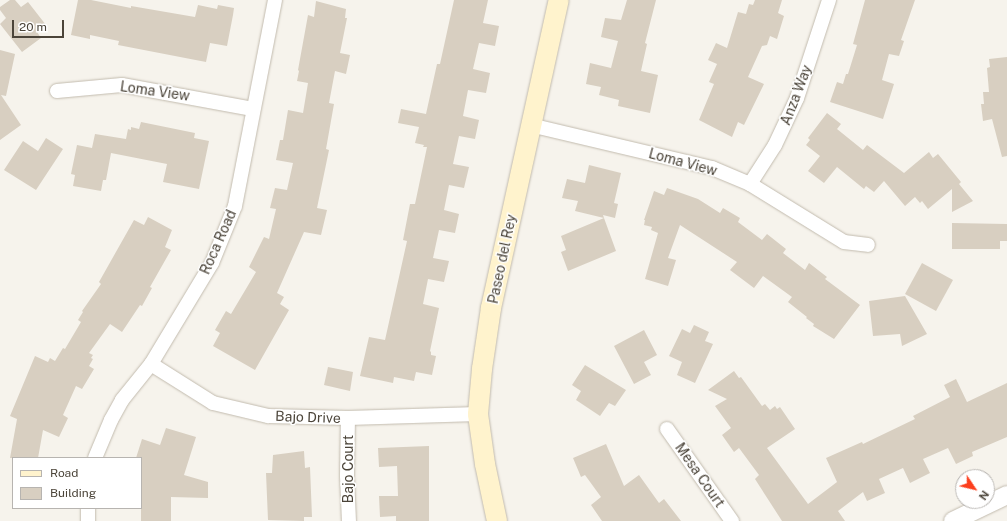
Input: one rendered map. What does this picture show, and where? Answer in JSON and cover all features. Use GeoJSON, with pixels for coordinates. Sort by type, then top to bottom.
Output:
{"type":"FeatureCollection","features":[{"type":"Feature","properties":{"kind":"main road","name":"Paseo del Rey"},"geometry":{"type":"LineString","coordinates":[[497,521],[485,464],[478,414],[482,369],[491,308],[559,0]]}},
{"type":"Feature","properties":{"kind":"street","name":"Roca Road"},"geometry":{"type":"LineString","coordinates":[[95,457],[114,413],[150,364],[212,263],[235,206],[275,0]]}},
{"type":"Feature","properties":{"kind":"street","name":"Anza Way"},"geometry":{"type":"LineString","coordinates":[[750,184],[775,145],[797,98],[830,0]]}},
{"type":"Feature","properties":{"kind":"street","name":"Loma View"},"geometry":{"type":"LineString","coordinates":[[56,91],[122,85],[253,108]]}},
{"type":"Feature","properties":{"kind":"street","name":"Loma View"},"geometry":{"type":"LineString","coordinates":[[530,126],[712,168],[750,184],[844,242],[868,245]]}},
{"type":"Feature","properties":{"kind":"street","name":"Bajo Drive"},"geometry":{"type":"LineString","coordinates":[[150,364],[213,403],[268,416],[348,418],[478,414]]}},
{"type":"Feature","properties":{"kind":"street","name":"Bajo Court"},"geometry":{"type":"LineString","coordinates":[[348,418],[347,476],[349,521]]}},
{"type":"Feature","properties":{"kind":"street","name":"Mesa Court"},"geometry":{"type":"LineString","coordinates":[[667,429],[732,521]]}},
{"type":"Feature","properties":{"kind":"street"},"geometry":{"type":"LineString","coordinates":[[953,521],[1007,495]]}},
{"type":"Feature","properties":{"kind":"street"},"geometry":{"type":"LineString","coordinates":[[88,509],[88,521]]}},
{"type":"Feature","properties":{"kind":"building"},"geometry":{"type":"Polygon","coordinates":[[[10,0],[15,0],[21,7],[28,2],[46,25],[37,32],[41,38],[22,52],[0,24],[6,18],[0,10],[0,7],[10,0]]]}},
{"type":"Feature","properties":{"kind":"building"},"geometry":{"type":"Polygon","coordinates":[[[78,0],[91,0],[131,8],[131,6],[195,17],[198,5],[217,9],[218,5],[234,8],[227,46],[210,43],[206,62],[118,45],[119,41],[90,35],[90,39],[71,35],[78,0]]]}},
{"type":"Feature","properties":{"kind":"building"},"geometry":{"type":"Polygon","coordinates":[[[454,0],[488,0],[483,23],[499,26],[495,46],[479,43],[473,69],[490,73],[486,93],[468,90],[463,116],[479,120],[475,139],[459,136],[453,164],[469,167],[464,188],[449,185],[444,210],[459,214],[455,233],[439,230],[433,258],[449,261],[444,282],[428,279],[423,304],[439,308],[430,351],[431,355],[436,356],[432,375],[416,372],[414,381],[394,377],[393,383],[360,376],[369,337],[385,340],[407,241],[403,240],[410,204],[415,204],[427,147],[423,147],[424,145],[415,143],[419,127],[398,123],[401,109],[426,114],[437,64],[440,64],[454,0]]]}},
{"type":"Feature","properties":{"kind":"building"},"geometry":{"type":"Polygon","coordinates":[[[627,0],[656,0],[645,43],[647,44],[641,71],[658,75],[650,113],[618,106],[619,100],[599,95],[601,87],[586,84],[590,63],[611,68],[618,41],[601,37],[605,18],[621,20],[627,0]]]}},
{"type":"Feature","properties":{"kind":"building"},"geometry":{"type":"Polygon","coordinates":[[[755,0],[782,0],[778,13],[784,16],[777,39],[770,36],[767,45],[762,46],[748,77],[764,84],[744,125],[738,122],[732,137],[699,120],[714,84],[709,82],[717,64],[708,60],[716,43],[727,48],[738,12],[746,14],[749,4],[753,5],[755,0]]]}},
{"type":"Feature","properties":{"kind":"building"},"geometry":{"type":"Polygon","coordinates":[[[865,0],[915,0],[901,40],[904,41],[899,56],[889,54],[882,80],[894,84],[883,119],[830,102],[837,82],[843,84],[846,74],[848,74],[857,45],[853,44],[865,0]]]}},
{"type":"Feature","properties":{"kind":"building"},"geometry":{"type":"Polygon","coordinates":[[[316,1],[346,9],[345,18],[347,18],[340,53],[350,55],[346,74],[335,71],[329,103],[334,104],[326,149],[329,150],[317,208],[327,210],[321,235],[304,232],[277,293],[284,297],[280,304],[289,310],[255,370],[213,346],[220,333],[215,330],[226,311],[231,314],[256,272],[249,267],[264,237],[269,239],[276,209],[270,208],[275,188],[287,190],[293,163],[276,160],[280,140],[283,140],[288,110],[303,113],[308,83],[297,81],[298,70],[308,15],[314,17],[316,1]]]}},
{"type":"Feature","properties":{"kind":"building"},"geometry":{"type":"Polygon","coordinates":[[[0,50],[15,54],[6,96],[1,95],[21,125],[0,140],[0,50]]]}},
{"type":"Feature","properties":{"kind":"building"},"geometry":{"type":"Polygon","coordinates":[[[1007,57],[1007,156],[1002,157],[992,119],[983,121],[981,104],[984,104],[983,92],[989,92],[987,68],[990,67],[989,59],[1007,57]]]}},
{"type":"Feature","properties":{"kind":"building"},"geometry":{"type":"Polygon","coordinates":[[[827,113],[841,124],[837,129],[863,150],[867,145],[904,173],[929,152],[933,158],[938,154],[961,182],[959,184],[973,201],[952,212],[952,189],[928,209],[922,201],[920,203],[915,197],[905,206],[884,181],[874,192],[866,186],[864,189],[837,167],[824,183],[808,171],[820,156],[806,145],[810,140],[808,138],[827,113]]]}},
{"type":"Feature","properties":{"kind":"building"},"geometry":{"type":"Polygon","coordinates":[[[141,122],[195,133],[194,138],[209,141],[199,189],[163,182],[167,164],[111,153],[106,180],[103,180],[101,191],[73,186],[75,175],[71,174],[77,145],[92,148],[95,134],[126,139],[128,129],[131,130],[131,127],[139,129],[141,122]]]}},
{"type":"Feature","properties":{"kind":"building"},"geometry":{"type":"Polygon","coordinates":[[[46,138],[63,149],[36,190],[4,170],[23,141],[38,151],[46,138]]]}},
{"type":"Feature","properties":{"kind":"building"},"geometry":{"type":"Polygon","coordinates":[[[589,165],[621,173],[614,203],[618,204],[615,218],[603,215],[604,218],[575,211],[578,201],[562,198],[567,179],[585,183],[589,165]]]}},
{"type":"Feature","properties":{"kind":"building"},"geometry":{"type":"Polygon","coordinates":[[[667,188],[698,199],[720,213],[723,208],[740,218],[738,222],[762,240],[767,234],[786,249],[783,253],[805,270],[809,263],[827,277],[825,279],[860,305],[834,339],[813,326],[814,324],[806,318],[807,317],[788,302],[792,297],[763,276],[754,288],[730,270],[737,262],[680,225],[668,258],[676,260],[668,286],[645,279],[658,233],[651,230],[652,227],[644,225],[644,220],[654,191],[664,195],[667,188]]]}},
{"type":"Feature","properties":{"kind":"building"},"geometry":{"type":"Polygon","coordinates":[[[148,217],[172,230],[165,247],[171,250],[150,287],[152,288],[142,306],[140,305],[122,332],[110,324],[89,353],[93,355],[91,358],[93,359],[89,366],[94,369],[82,389],[76,386],[63,415],[68,418],[59,437],[43,430],[38,457],[10,458],[17,419],[10,416],[35,356],[48,362],[50,358],[55,361],[63,348],[65,349],[81,322],[78,320],[83,312],[82,311],[101,284],[99,282],[134,220],[144,225],[148,217]]]}},
{"type":"Feature","properties":{"kind":"building"},"geometry":{"type":"Polygon","coordinates":[[[604,218],[616,251],[568,271],[561,252],[566,250],[561,236],[604,218]]]}},
{"type":"Feature","properties":{"kind":"building"},"geometry":{"type":"Polygon","coordinates":[[[952,223],[1007,224],[1007,241],[1000,241],[1000,249],[952,249],[952,223]]]}},
{"type":"Feature","properties":{"kind":"building"},"geometry":{"type":"Polygon","coordinates":[[[922,263],[953,280],[936,311],[905,294],[922,263]]]}},
{"type":"Feature","properties":{"kind":"building"},"geometry":{"type":"Polygon","coordinates":[[[905,296],[927,334],[902,346],[900,334],[873,336],[869,301],[905,296]]]}},
{"type":"Feature","properties":{"kind":"building"},"geometry":{"type":"Polygon","coordinates":[[[694,325],[709,332],[705,341],[713,344],[695,383],[677,375],[682,362],[669,356],[682,329],[690,333],[694,325]]]}},
{"type":"Feature","properties":{"kind":"building"},"geometry":{"type":"Polygon","coordinates":[[[644,330],[657,355],[644,362],[651,375],[634,384],[614,346],[644,330]]]}},
{"type":"Feature","properties":{"kind":"building"},"geometry":{"type":"Polygon","coordinates":[[[585,365],[626,390],[615,406],[609,403],[600,416],[576,400],[581,391],[572,385],[585,365]]]}},
{"type":"Feature","properties":{"kind":"building"},"geometry":{"type":"Polygon","coordinates":[[[328,367],[353,372],[350,391],[324,385],[328,367]]]}},
{"type":"Feature","properties":{"kind":"building"},"geometry":{"type":"Polygon","coordinates":[[[734,371],[739,378],[741,377],[762,406],[765,404],[770,410],[775,406],[777,409],[780,407],[795,429],[767,448],[808,504],[837,482],[826,458],[862,442],[863,444],[915,419],[913,416],[950,397],[944,385],[956,379],[967,402],[1007,383],[1007,437],[972,452],[973,456],[956,464],[948,448],[923,459],[930,473],[910,483],[903,468],[879,479],[885,493],[867,501],[863,492],[838,511],[845,521],[782,521],[755,479],[759,475],[739,448],[734,452],[722,435],[731,428],[715,406],[727,399],[708,390],[734,371]]]}},
{"type":"Feature","properties":{"kind":"building"},"geometry":{"type":"Polygon","coordinates":[[[166,428],[196,437],[184,475],[208,482],[208,498],[171,497],[171,521],[141,521],[142,457],[136,457],[142,439],[160,445],[166,428]]]}},
{"type":"Feature","properties":{"kind":"building"},"geometry":{"type":"Polygon","coordinates":[[[606,444],[624,486],[639,475],[659,503],[664,499],[681,521],[602,521],[591,505],[601,497],[585,475],[581,477],[573,458],[606,444]]]}},
{"type":"Feature","properties":{"kind":"building"},"geometry":{"type":"Polygon","coordinates":[[[429,446],[429,521],[396,521],[396,516],[380,517],[379,496],[398,496],[397,466],[379,467],[378,448],[429,446]]]}},
{"type":"Feature","properties":{"kind":"building"},"geometry":{"type":"Polygon","coordinates":[[[304,451],[305,468],[310,467],[312,517],[304,517],[304,521],[268,520],[266,473],[272,473],[273,455],[304,451]]]}}]}
